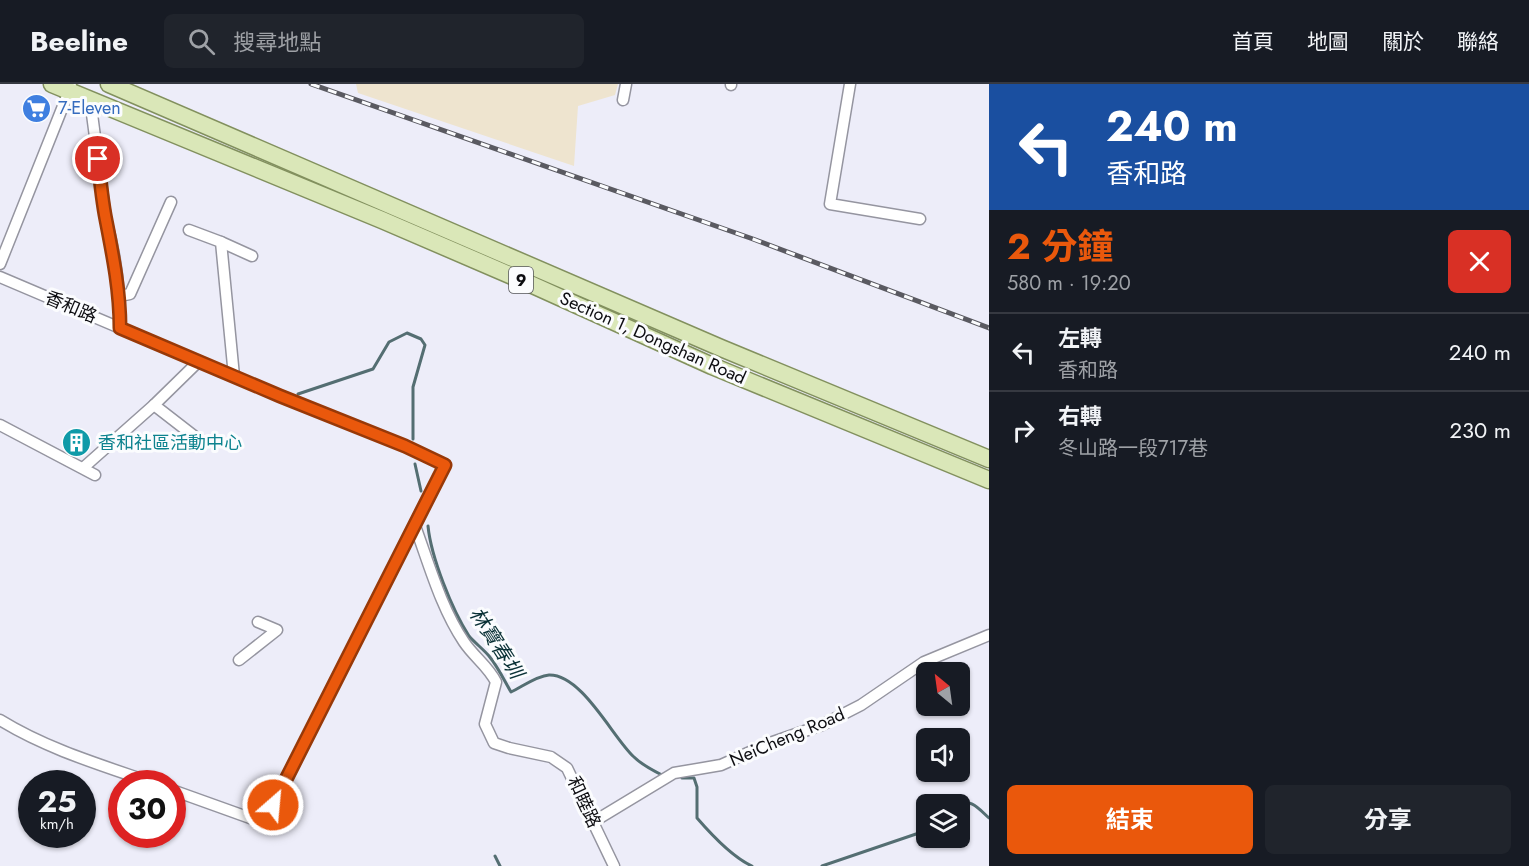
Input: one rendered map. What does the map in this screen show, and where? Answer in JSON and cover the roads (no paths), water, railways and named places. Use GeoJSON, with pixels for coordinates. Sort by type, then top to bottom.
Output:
{"type":"FeatureCollection","features":[{"type":"Feature","properties":{"kind":"main road","name":"Section 1, Dongshan Road"},"geometry":{"type":"LineString","coordinates":[[52,84],[71,87],[90,99],[526,282],[712,366],[989,480]]}},
{"type":"Feature","properties":{"kind":"main road","name":"Section 1, Dongshan Road"},"geometry":{"type":"LineString","coordinates":[[109,84],[722,348],[989,459]]}},
{"type":"Feature","properties":{"kind":"main road"},"geometry":{"type":"LineString","coordinates":[[526,282],[534,266]]}},
{"type":"Feature","properties":{"kind":"main road"},"geometry":{"type":"LineString","coordinates":[[712,366],[722,348]]}},
{"type":"Feature","properties":{"kind":"street"},"geometry":{"type":"LineString","coordinates":[[623,100],[626,84]]}},
{"type":"Feature","properties":{"kind":"street"},"geometry":{"type":"LineString","coordinates":[[850,84],[830,204],[920,219]]}},
{"type":"Feature","properties":{"kind":"street"},"geometry":{"type":"LineString","coordinates":[[0,264],[71,87]]}},
{"type":"Feature","properties":{"kind":"street"},"geometry":{"type":"LineString","coordinates":[[90,99],[106,220],[120,296],[120,328]]}},
{"type":"Feature","properties":{"kind":"street"},"geometry":{"type":"LineString","coordinates":[[120,296],[130,294],[171,202]]}},
{"type":"Feature","properties":{"kind":"street"},"geometry":{"type":"LineString","coordinates":[[189,230],[252,256]]}},
{"type":"Feature","properties":{"kind":"street"},"geometry":{"type":"LineString","coordinates":[[221,242],[234,376]]}},
{"type":"Feature","properties":{"kind":"street","name":"香和路"},"geometry":{"type":"LineString","coordinates":[[0,277],[445,465],[264,823],[186,795]]}},
{"type":"Feature","properties":{"kind":"street"},"geometry":{"type":"LineString","coordinates":[[83,468],[154,405],[199,361]]}},
{"type":"Feature","properties":{"kind":"street"},"geometry":{"type":"LineString","coordinates":[[154,405],[194,436]]}},
{"type":"Feature","properties":{"kind":"street"},"geometry":{"type":"LineString","coordinates":[[0,424],[95,475]]}},
{"type":"Feature","properties":{"kind":"street","name":"和睦路"},"geometry":{"type":"LineString","coordinates":[[415,526],[443,602],[465,643],[490,669],[496,682],[485,724],[494,743],[551,757],[567,768],[614,866]]}},
{"type":"Feature","properties":{"kind":"street"},"geometry":{"type":"LineString","coordinates":[[239,660],[277,630],[258,622]]}},
{"type":"Feature","properties":{"kind":"street","name":"NeiCheng Road"},"geometry":{"type":"LineString","coordinates":[[593,822],[674,773],[720,765],[770,743],[822,725],[861,705],[924,662],[989,635]]}},
{"type":"Feature","properties":{"kind":"street"},"geometry":{"type":"LineString","coordinates":[[0,720],[25,735],[62,751],[116,770]]}},
{"type":"Feature","properties":{"kind":"waterway","name":"林寶春圳"},"geometry":{"type":"LineString","coordinates":[[298,394],[373,369],[389,342],[407,333],[421,339],[425,345],[413,387],[413,439]]}},
{"type":"Feature","properties":{"kind":"waterway","name":"林寶春圳"},"geometry":{"type":"LineString","coordinates":[[415,464],[421,491]]}},
{"type":"Feature","properties":{"kind":"waterway","name":"林寶春圳"},"geometry":{"type":"LineString","coordinates":[[428,526],[438,568],[456,612],[469,636],[487,653],[511,692],[544,676],[561,677],[585,695],[634,757],[662,775]]}},
{"type":"Feature","properties":{"kind":"waterway","name":"林寶春圳"},"geometry":{"type":"LineString","coordinates":[[682,778],[694,778],[697,787],[697,818],[715,838],[752,866]]}},
{"type":"Feature","properties":{"kind":"waterway","name":"林寶春圳"},"geometry":{"type":"LineString","coordinates":[[970,803],[989,818]]}},
{"type":"Feature","properties":{"kind":"waterway","name":"林寶春圳"},"geometry":{"type":"LineString","coordinates":[[822,866],[916,834]]}},
{"type":"Feature","properties":{"kind":"waterway"},"geometry":{"type":"LineString","coordinates":[[495,856],[500,866]]}},
{"type":"Feature","properties":{"kind":"railway"},"geometry":{"type":"LineString","coordinates":[[311,84],[753,239],[989,328]]}},
{"type":"Feature","properties":{"kind":"place","name":"7-Eleven"},"geometry":{"type":"Point","coordinates":[37,108]}},
{"type":"Feature","properties":{"kind":"place","name":"香和社區活動中心"},"geometry":{"type":"Point","coordinates":[77,443]}}]}
